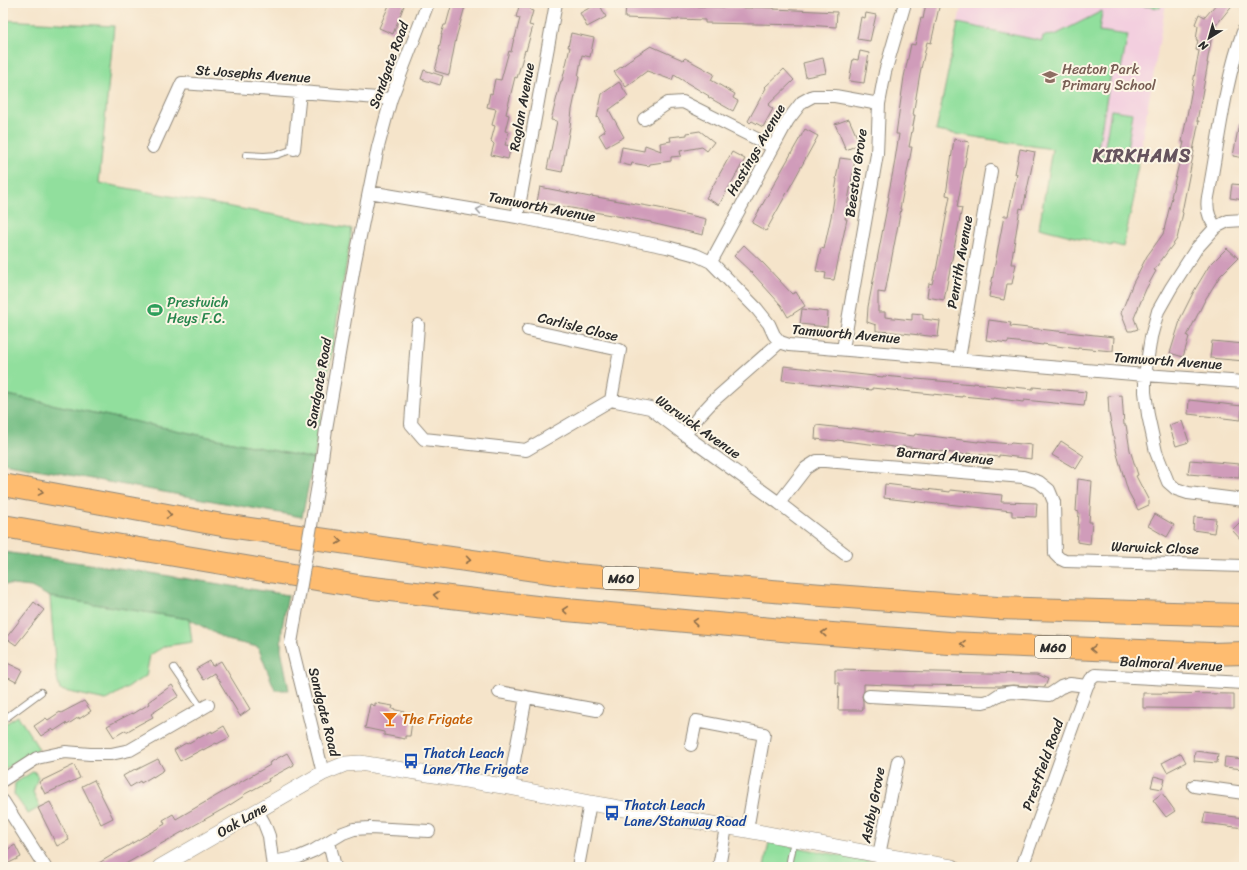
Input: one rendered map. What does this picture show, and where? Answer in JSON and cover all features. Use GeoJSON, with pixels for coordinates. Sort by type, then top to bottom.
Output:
{"type":"FeatureCollection","features":[{"type":"Feature","properties":{"kind":"highway","name":"M60"},"geometry":{"type":"LineString","coordinates":[[3,485],[222,524],[562,574],[998,608],[1244,616]]}},
{"type":"Feature","properties":{"kind":"highway","name":"M60"},"geometry":{"type":"LineString","coordinates":[[3,526],[364,587],[545,608],[793,631],[949,643],[1211,654],[1244,653]]}},
{"type":"Feature","properties":{"kind":"street","name":"Sandgate Road"},"geometry":{"type":"LineString","coordinates":[[323,773],[291,643],[354,269],[378,147],[391,99],[428,3]]}},
{"type":"Feature","properties":{"kind":"street","name":"Raglan Avenue"},"geometry":{"type":"LineString","coordinates":[[517,217],[556,3]]}},
{"type":"Feature","properties":{"kind":"street","name":"Beeston Grove"},"geometry":{"type":"LineString","coordinates":[[843,349],[877,154],[879,104],[885,72],[905,3]]}},
{"type":"Feature","properties":{"kind":"street"},"geometry":{"type":"LineString","coordinates":[[1216,227],[1209,217],[1206,207],[1229,75],[1244,29]]}},
{"type":"Feature","properties":{"kind":"street","name":"St Josephs Avenue"},"geometry":{"type":"LineString","coordinates":[[153,147],[182,83],[391,99]]}},
{"type":"Feature","properties":{"kind":"street"},"geometry":{"type":"LineString","coordinates":[[294,149],[300,92]]}},
{"type":"Feature","properties":{"kind":"street","name":"Hastings Avenue"},"geometry":{"type":"LineString","coordinates":[[711,262],[788,120],[802,102],[813,96],[835,96],[879,104]]}},
{"type":"Feature","properties":{"kind":"street"},"geometry":{"type":"LineString","coordinates":[[644,119],[668,103],[683,102],[773,147]]}},
{"type":"Feature","properties":{"kind":"street","name":"Penrith Avenue"},"geometry":{"type":"LineString","coordinates":[[958,359],[992,171]]}},
{"type":"Feature","properties":{"kind":"street","name":"Tamworth Avenue"},"geometry":{"type":"LineString","coordinates":[[369,192],[517,217],[667,247],[696,255],[711,262],[757,309],[769,324],[774,335],[780,342],[789,345],[1244,382]]}},
{"type":"Feature","properties":{"kind":"street"},"geometry":{"type":"LineString","coordinates":[[1244,220],[1228,221],[1216,227],[1196,249],[1171,288],[1158,311],[1145,375],[1145,392],[1148,415],[1156,452],[1168,482],[1176,489],[1188,494],[1244,500]]}},
{"type":"Feature","properties":{"kind":"street"},"geometry":{"type":"LineString","coordinates":[[418,325],[411,424],[424,439],[526,450],[612,400]]}},
{"type":"Feature","properties":{"kind":"street","name":"Carlisle Close"},"geometry":{"type":"LineString","coordinates":[[528,330],[620,350],[612,400]]}},
{"type":"Feature","properties":{"kind":"street"},"geometry":{"type":"LineString","coordinates":[[685,435],[699,416],[713,401],[780,342]]}},
{"type":"Feature","properties":{"kind":"street","name":"Warwick Avenue"},"geometry":{"type":"LineString","coordinates":[[612,400],[650,408],[779,503],[845,554]]}},
{"type":"Feature","properties":{"kind":"street","name":"Barnard Avenue"},"geometry":{"type":"LineString","coordinates":[[779,503],[806,468],[817,461],[1023,478],[1039,482],[1049,490],[1054,502],[1055,554],[1059,558],[1065,560]]}},
{"type":"Feature","properties":{"kind":"street","name":"Warwick Close"},"geometry":{"type":"LineString","coordinates":[[1065,560],[1244,566]]}},
{"type":"Feature","properties":{"kind":"street","name":"Balmoral Avenue"},"geometry":{"type":"LineString","coordinates":[[1096,675],[1244,683]]}},
{"type":"Feature","properties":{"kind":"street","name":"Prestfield Road"},"geometry":{"type":"LineString","coordinates":[[1022,867],[1087,686],[1091,679],[1096,675]]}},
{"type":"Feature","properties":{"kind":"street"},"geometry":{"type":"LineString","coordinates":[[869,696],[983,702],[991,700],[1000,694],[1012,692],[1049,695],[1061,687],[1070,684],[1087,686]]}},
{"type":"Feature","properties":{"kind":"street"},"geometry":{"type":"LineString","coordinates":[[499,692],[597,710]]}},
{"type":"Feature","properties":{"kind":"street"},"geometry":{"type":"LineString","coordinates":[[509,786],[526,697]]}},
{"type":"Feature","properties":{"kind":"street"},"geometry":{"type":"LineString","coordinates":[[3,780],[38,758],[66,752],[111,754],[130,750],[205,707]]}},
{"type":"Feature","properties":{"kind":"street"},"geometry":{"type":"LineString","coordinates":[[691,745],[696,721],[764,734],[747,830]]}},
{"type":"Feature","properties":{"kind":"street","name":"Ashby Grove"},"geometry":{"type":"LineString","coordinates":[[879,855],[898,761]]}},
{"type":"Feature","properties":{"kind":"street","name":"Oak Lane"},"geometry":{"type":"LineString","coordinates":[[163,866],[323,773],[345,764],[360,763],[509,786],[879,855],[952,867]]}},
{"type":"Feature","properties":{"kind":"street"},"geometry":{"type":"LineString","coordinates":[[1194,786],[1244,793]]}},
{"type":"Feature","properties":{"kind":"street"},"geometry":{"type":"LineString","coordinates":[[3,801],[45,867]]}},
{"type":"Feature","properties":{"kind":"street"},"geometry":{"type":"LineString","coordinates":[[578,867],[590,802]]}},
{"type":"Feature","properties":{"kind":"street"},"geometry":{"type":"LineString","coordinates":[[258,812],[269,836],[273,864],[299,857],[354,829],[370,828],[429,831]]}},
{"type":"Feature","properties":{"kind":"street"},"geometry":{"type":"LineString","coordinates":[[719,867],[726,827]]}},
{"type":"Feature","properties":{"kind":"street"},"geometry":{"type":"LineString","coordinates":[[329,842],[335,867]]}},
{"type":"Feature","properties":{"kind":"lane"},"geometry":{"type":"LineString","coordinates":[[246,156],[276,155],[294,149]]}},
{"type":"Feature","properties":{"kind":"lane"},"geometry":{"type":"LineString","coordinates":[[174,668],[205,707]]}},
{"type":"Feature","properties":{"kind":"lane"},"geometry":{"type":"LineString","coordinates":[[3,720],[41,692]]}},
{"type":"Feature","properties":{"kind":"lane"},"geometry":{"type":"LineString","coordinates":[[789,866],[794,839]]}},
{"type":"Feature","properties":{"kind":"shaded area","name":"Heaton Park Primary School"},"geometry":{"type":"Polygon","coordinates":[[[962,3],[1166,3],[1134,185],[1134,198],[1123,247],[1112,244],[1111,246],[1039,228],[1052,149],[936,131],[962,3]]]}},
{"type":"Feature","properties":{"kind":"green space"},"geometry":{"type":"Polygon","coordinates":[[[1137,3],[1161,3],[1160,8],[1137,5],[1137,3]]]}},
{"type":"Feature","properties":{"kind":"green space","name":"Heaton Park Primary School"},"geometry":{"type":"Polygon","coordinates":[[[1102,11],[1099,31],[1128,35],[1121,69],[1112,68],[1097,153],[1139,161],[1134,185],[1134,198],[1123,247],[1112,244],[1111,246],[1039,228],[1052,149],[936,131],[958,23],[1042,41],[1043,36],[1055,35],[1102,11]]]}},
{"type":"Feature","properties":{"kind":"green space"},"geometry":{"type":"Polygon","coordinates":[[[3,20],[114,26],[99,183],[352,229],[314,459],[3,394],[3,20]]]}},
{"type":"Feature","properties":{"kind":"green space"},"geometry":{"type":"Polygon","coordinates":[[[1111,110],[1133,113],[1126,155],[1104,152],[1111,110]]]}},
{"type":"Feature","properties":{"kind":"green space"},"geometry":{"type":"Polygon","coordinates":[[[3,394],[314,459],[302,517],[3,463],[3,394]]]}},
{"type":"Feature","properties":{"kind":"green space"},"geometry":{"type":"Polygon","coordinates":[[[3,552],[132,570],[288,595],[282,628],[281,649],[289,690],[275,690],[258,647],[227,640],[189,619],[50,597],[31,587],[3,584],[3,552]]]}},
{"type":"Feature","properties":{"kind":"green space"},"geometry":{"type":"Polygon","coordinates":[[[50,597],[189,619],[192,642],[165,646],[150,655],[146,676],[106,700],[60,690],[56,673],[50,597]]]}},
{"type":"Feature","properties":{"kind":"green space"},"geometry":{"type":"Polygon","coordinates":[[[18,716],[39,749],[3,769],[3,725],[18,716]]]}},
{"type":"Feature","properties":{"kind":"green space"},"geometry":{"type":"Polygon","coordinates":[[[34,771],[38,777],[33,792],[40,807],[28,814],[14,794],[15,783],[34,771]]]}},
{"type":"Feature","properties":{"kind":"green space"},"geometry":{"type":"Polygon","coordinates":[[[769,842],[901,867],[764,867],[769,842]]]}},
{"type":"Feature","properties":{"kind":"building"},"geometry":{"type":"Polygon","coordinates":[[[390,3],[405,3],[393,34],[379,28],[390,3]]]}},
{"type":"Feature","properties":{"kind":"building"},"geometry":{"type":"Polygon","coordinates":[[[452,3],[466,3],[456,38],[449,75],[435,71],[440,50],[441,34],[444,25],[446,25],[452,3]]]}},
{"type":"Feature","properties":{"kind":"building"},"geometry":{"type":"Polygon","coordinates":[[[520,3],[532,3],[530,10],[533,11],[529,25],[533,26],[517,78],[515,77],[506,114],[509,115],[505,131],[509,132],[505,145],[511,146],[508,159],[491,155],[494,144],[491,141],[495,126],[492,125],[496,109],[487,107],[490,93],[492,94],[495,79],[501,80],[509,51],[511,52],[520,18],[516,17],[520,3]]]}},
{"type":"Feature","properties":{"kind":"building"},"geometry":{"type":"Polygon","coordinates":[[[599,3],[606,17],[587,27],[580,13],[599,3]]]}},
{"type":"Feature","properties":{"kind":"building"},"geometry":{"type":"Polygon","coordinates":[[[926,3],[940,3],[931,43],[927,42],[920,73],[913,115],[915,115],[909,147],[912,147],[885,293],[878,292],[878,312],[885,312],[885,317],[912,320],[912,313],[923,314],[923,319],[940,321],[938,337],[876,331],[876,325],[867,322],[868,307],[889,197],[899,134],[896,134],[904,77],[911,44],[915,45],[926,3]]]}},
{"type":"Feature","properties":{"kind":"building"},"geometry":{"type":"Polygon","coordinates":[[[1217,3],[1234,3],[1213,29],[1197,121],[1199,121],[1194,151],[1177,239],[1154,270],[1156,271],[1146,289],[1134,318],[1138,329],[1128,331],[1121,313],[1133,283],[1147,256],[1163,234],[1172,197],[1184,142],[1182,142],[1199,51],[1196,50],[1198,26],[1195,24],[1199,14],[1205,17],[1217,3]]]}},
{"type":"Feature","properties":{"kind":"building"},"geometry":{"type":"Polygon","coordinates":[[[626,4],[752,7],[837,12],[836,27],[705,23],[705,20],[625,18],[626,4]]]}},
{"type":"Feature","properties":{"kind":"building"},"geometry":{"type":"Polygon","coordinates":[[[866,13],[876,15],[870,41],[857,39],[861,17],[865,18],[866,13]]]}},
{"type":"Feature","properties":{"kind":"building"},"geometry":{"type":"Polygon","coordinates":[[[571,33],[594,38],[590,57],[582,55],[562,172],[547,169],[557,121],[551,120],[566,65],[571,33]]]}},
{"type":"Feature","properties":{"kind":"building"},"geometry":{"type":"Polygon","coordinates":[[[651,46],[683,60],[685,58],[714,74],[711,80],[735,94],[733,98],[738,101],[733,111],[674,75],[672,80],[647,71],[626,87],[614,72],[651,46]]]}},
{"type":"Feature","properties":{"kind":"building"},"geometry":{"type":"Polygon","coordinates":[[[860,51],[869,53],[864,83],[849,81],[853,59],[858,60],[860,51]]]}},
{"type":"Feature","properties":{"kind":"building"},"geometry":{"type":"Polygon","coordinates":[[[823,58],[826,73],[806,77],[803,63],[823,58]]]}},
{"type":"Feature","properties":{"kind":"building"},"geometry":{"type":"Polygon","coordinates":[[[784,69],[794,80],[768,105],[773,109],[763,127],[752,121],[750,123],[748,121],[766,88],[765,87],[784,69]]]}},
{"type":"Feature","properties":{"kind":"building"},"geometry":{"type":"Polygon","coordinates":[[[424,70],[443,76],[440,85],[421,79],[424,70]]]}},
{"type":"Feature","properties":{"kind":"building"},"geometry":{"type":"Polygon","coordinates":[[[619,82],[628,96],[609,110],[624,137],[606,147],[599,135],[605,131],[598,117],[597,118],[602,94],[619,82]]]}},
{"type":"Feature","properties":{"kind":"building"},"geometry":{"type":"Polygon","coordinates":[[[849,119],[860,144],[846,150],[835,124],[849,119]]]}},
{"type":"Feature","properties":{"kind":"building"},"geometry":{"type":"Polygon","coordinates":[[[1239,124],[1244,125],[1244,158],[1233,156],[1239,124]]]}},
{"type":"Feature","properties":{"kind":"building"},"geometry":{"type":"Polygon","coordinates":[[[805,129],[818,136],[766,231],[752,223],[805,129]]]}},
{"type":"Feature","properties":{"kind":"building"},"geometry":{"type":"Polygon","coordinates":[[[700,131],[714,142],[707,151],[702,147],[680,151],[681,156],[671,157],[671,161],[650,164],[649,166],[632,163],[631,166],[619,163],[622,147],[644,151],[645,145],[661,151],[660,143],[671,141],[670,137],[687,135],[687,133],[700,131]]]}},
{"type":"Feature","properties":{"kind":"building"},"geometry":{"type":"Polygon","coordinates":[[[954,139],[969,142],[957,207],[962,208],[944,300],[927,297],[929,283],[932,284],[936,271],[950,196],[946,195],[954,139]]]}},
{"type":"Feature","properties":{"kind":"building"},"geometry":{"type":"Polygon","coordinates":[[[1020,149],[1035,152],[1023,209],[1020,208],[1011,264],[1016,264],[1012,284],[1007,284],[1004,300],[989,297],[1004,216],[1008,216],[1017,174],[1015,174],[1020,149]]]}},
{"type":"Feature","properties":{"kind":"building"},"geometry":{"type":"Polygon","coordinates":[[[732,152],[745,159],[719,205],[706,198],[732,152]]]}},
{"type":"Feature","properties":{"kind":"building"},"geometry":{"type":"Polygon","coordinates":[[[840,158],[855,160],[845,219],[847,219],[834,280],[825,279],[826,273],[816,271],[821,248],[824,249],[832,212],[840,158]]]}},
{"type":"Feature","properties":{"kind":"building"},"geometry":{"type":"Polygon","coordinates":[[[1232,184],[1244,185],[1244,200],[1230,198],[1232,184]]]}},
{"type":"Feature","properties":{"kind":"building"},"geometry":{"type":"Polygon","coordinates":[[[540,187],[659,208],[706,219],[703,235],[651,222],[537,202],[540,187]]]}},
{"type":"Feature","properties":{"kind":"building"},"geometry":{"type":"Polygon","coordinates":[[[744,245],[792,294],[796,292],[805,306],[788,317],[781,305],[753,274],[734,256],[744,245]]]}},
{"type":"Feature","properties":{"kind":"building"},"geometry":{"type":"Polygon","coordinates":[[[1227,248],[1238,258],[1220,276],[1205,300],[1187,336],[1189,337],[1183,357],[1170,353],[1179,321],[1194,291],[1209,266],[1227,248]]]}},
{"type":"Feature","properties":{"kind":"building"},"geometry":{"type":"Polygon","coordinates":[[[802,309],[828,312],[827,327],[800,324],[802,309]]]}},
{"type":"Feature","properties":{"kind":"building"},"geometry":{"type":"Polygon","coordinates":[[[989,320],[1011,323],[1010,326],[1114,337],[1113,351],[986,340],[989,320]]]}},
{"type":"Feature","properties":{"kind":"building"},"geometry":{"type":"Polygon","coordinates":[[[1212,341],[1244,344],[1244,361],[1210,358],[1212,341]]]}},
{"type":"Feature","properties":{"kind":"building"},"geometry":{"type":"Polygon","coordinates":[[[784,366],[883,377],[1086,392],[1084,406],[1024,400],[1023,402],[993,398],[962,397],[872,388],[872,390],[782,380],[784,366]]]}},
{"type":"Feature","properties":{"kind":"building"},"geometry":{"type":"Polygon","coordinates":[[[1122,395],[1124,425],[1126,425],[1130,450],[1138,475],[1136,476],[1149,501],[1149,505],[1138,510],[1128,491],[1117,454],[1109,414],[1108,396],[1122,395]]]}},
{"type":"Feature","properties":{"kind":"building"},"geometry":{"type":"Polygon","coordinates":[[[1189,400],[1242,406],[1241,420],[1188,414],[1189,400]]]}},
{"type":"Feature","properties":{"kind":"building"},"geometry":{"type":"Polygon","coordinates":[[[1182,421],[1189,442],[1176,446],[1169,425],[1182,421]]]}},
{"type":"Feature","properties":{"kind":"building"},"geometry":{"type":"Polygon","coordinates":[[[816,425],[914,436],[915,434],[978,442],[1032,445],[1031,459],[967,453],[967,455],[902,446],[902,448],[837,440],[815,439],[816,425]]]}},
{"type":"Feature","properties":{"kind":"building"},"geometry":{"type":"Polygon","coordinates":[[[1061,441],[1084,456],[1076,469],[1052,455],[1061,441]]]}},
{"type":"Feature","properties":{"kind":"building"},"geometry":{"type":"Polygon","coordinates":[[[1190,460],[1240,464],[1239,478],[1188,474],[1190,460]]]}},
{"type":"Feature","properties":{"kind":"building"},"geometry":{"type":"Polygon","coordinates":[[[1078,479],[1092,481],[1089,522],[1092,522],[1090,544],[1077,542],[1079,512],[1076,511],[1078,479]]]}},
{"type":"Feature","properties":{"kind":"building"},"geometry":{"type":"Polygon","coordinates":[[[885,484],[950,492],[950,490],[1002,495],[1001,502],[1037,503],[1036,517],[1012,516],[1012,511],[884,498],[885,484]]]}},
{"type":"Feature","properties":{"kind":"building"},"geometry":{"type":"Polygon","coordinates":[[[1155,514],[1174,525],[1167,537],[1148,526],[1155,514]]]}},
{"type":"Feature","properties":{"kind":"building"},"geometry":{"type":"Polygon","coordinates":[[[1194,517],[1216,519],[1214,533],[1193,530],[1194,517]]]}},
{"type":"Feature","properties":{"kind":"building"},"geometry":{"type":"Polygon","coordinates":[[[1244,518],[1244,543],[1232,530],[1244,518]]]}},
{"type":"Feature","properties":{"kind":"building"},"geometry":{"type":"Polygon","coordinates":[[[34,602],[44,610],[16,645],[6,638],[34,602]]]}},
{"type":"Feature","properties":{"kind":"building"},"geometry":{"type":"Polygon","coordinates":[[[3,661],[22,670],[16,682],[3,675],[3,661]]]}},
{"type":"Feature","properties":{"kind":"building"},"geometry":{"type":"Polygon","coordinates":[[[210,661],[212,666],[221,661],[250,709],[240,716],[214,673],[203,680],[196,669],[210,661]]]}},
{"type":"Feature","properties":{"kind":"building"},"geometry":{"type":"Polygon","coordinates":[[[835,670],[1037,674],[1048,679],[1045,687],[1013,685],[914,686],[864,684],[862,696],[863,710],[838,710],[839,683],[835,683],[835,670]]]}},
{"type":"Feature","properties":{"kind":"building"},"geometry":{"type":"Polygon","coordinates":[[[172,685],[179,696],[151,714],[153,717],[114,737],[107,726],[132,713],[133,714],[149,704],[148,702],[172,685]]]}},
{"type":"Feature","properties":{"kind":"building"},"geometry":{"type":"Polygon","coordinates":[[[1143,693],[1234,694],[1234,709],[1143,708],[1143,693]]]}},
{"type":"Feature","properties":{"kind":"building"},"geometry":{"type":"Polygon","coordinates":[[[84,701],[91,711],[67,725],[66,723],[54,731],[52,729],[41,736],[34,726],[46,718],[48,720],[60,712],[61,713],[84,701]]]}},
{"type":"Feature","properties":{"kind":"building","name":"The Frigate"},"geometry":{"type":"Polygon","coordinates":[[[375,703],[393,706],[392,709],[413,714],[410,736],[405,736],[405,739],[384,735],[384,732],[365,728],[370,704],[375,706],[375,703]]]}},
{"type":"Feature","properties":{"kind":"building"},"geometry":{"type":"Polygon","coordinates":[[[224,726],[230,737],[180,761],[174,750],[224,726]]]}},
{"type":"Feature","properties":{"kind":"building"},"geometry":{"type":"Polygon","coordinates":[[[1195,751],[1218,754],[1217,763],[1194,761],[1195,751]]]}},
{"type":"Feature","properties":{"kind":"building"},"geometry":{"type":"Polygon","coordinates":[[[287,753],[294,765],[268,779],[269,781],[243,795],[244,796],[225,808],[120,867],[92,867],[165,824],[163,820],[173,814],[176,819],[270,765],[269,763],[287,753]]]}},
{"type":"Feature","properties":{"kind":"building"},"geometry":{"type":"Polygon","coordinates":[[[1181,753],[1186,762],[1167,772],[1162,763],[1181,753]]]}},
{"type":"Feature","properties":{"kind":"building"},"geometry":{"type":"Polygon","coordinates":[[[1225,757],[1244,759],[1244,769],[1224,767],[1225,757]]]}},
{"type":"Feature","properties":{"kind":"building"},"geometry":{"type":"Polygon","coordinates":[[[158,759],[164,770],[141,783],[140,781],[130,787],[123,776],[158,759]]]}},
{"type":"Feature","properties":{"kind":"building"},"geometry":{"type":"Polygon","coordinates":[[[74,765],[80,778],[45,794],[39,782],[74,765]]]}},
{"type":"Feature","properties":{"kind":"building"},"geometry":{"type":"Polygon","coordinates":[[[1154,776],[1165,779],[1162,789],[1151,787],[1154,776]]]}},
{"type":"Feature","properties":{"kind":"building"},"geometry":{"type":"Polygon","coordinates":[[[94,780],[113,818],[101,824],[82,786],[94,780]]]}},
{"type":"Feature","properties":{"kind":"building"},"geometry":{"type":"Polygon","coordinates":[[[1162,793],[1175,811],[1166,817],[1153,800],[1162,793]]]}},
{"type":"Feature","properties":{"kind":"building"},"geometry":{"type":"Polygon","coordinates":[[[50,802],[69,840],[57,846],[38,808],[50,802]]]}},
{"type":"Feature","properties":{"kind":"building"},"geometry":{"type":"Polygon","coordinates":[[[1205,813],[1244,818],[1244,828],[1203,823],[1205,813]]]}},
{"type":"Feature","properties":{"kind":"building"},"geometry":{"type":"Polygon","coordinates":[[[15,845],[21,857],[3,866],[3,852],[15,845]]]}},
{"type":"Feature","properties":{"kind":"place","name":"Heaton Park Primary School"},"geometry":{"type":"Point","coordinates":[1050,77]}},
{"type":"Feature","properties":{"kind":"place","name":"Prestwich Heys F.C."},"geometry":{"type":"Point","coordinates":[155,310]}},
{"type":"Feature","properties":{"kind":"place","name":"The Frigate"},"geometry":{"type":"Point","coordinates":[390,719]}},
{"type":"Feature","properties":{"kind":"place","name":"Thatch Leach Lane/The Frigate"},"geometry":{"type":"Point","coordinates":[411,761]}},
{"type":"Feature","properties":{"kind":"place","name":"Thatch Leach Lane/Stanway Road"},"geometry":{"type":"Point","coordinates":[612,813]}},
{"type":"Feature","properties":{"kind":"district","name":"KIRKHAMS"},"geometry":{"type":"Point","coordinates":[1142,156]}}]}
